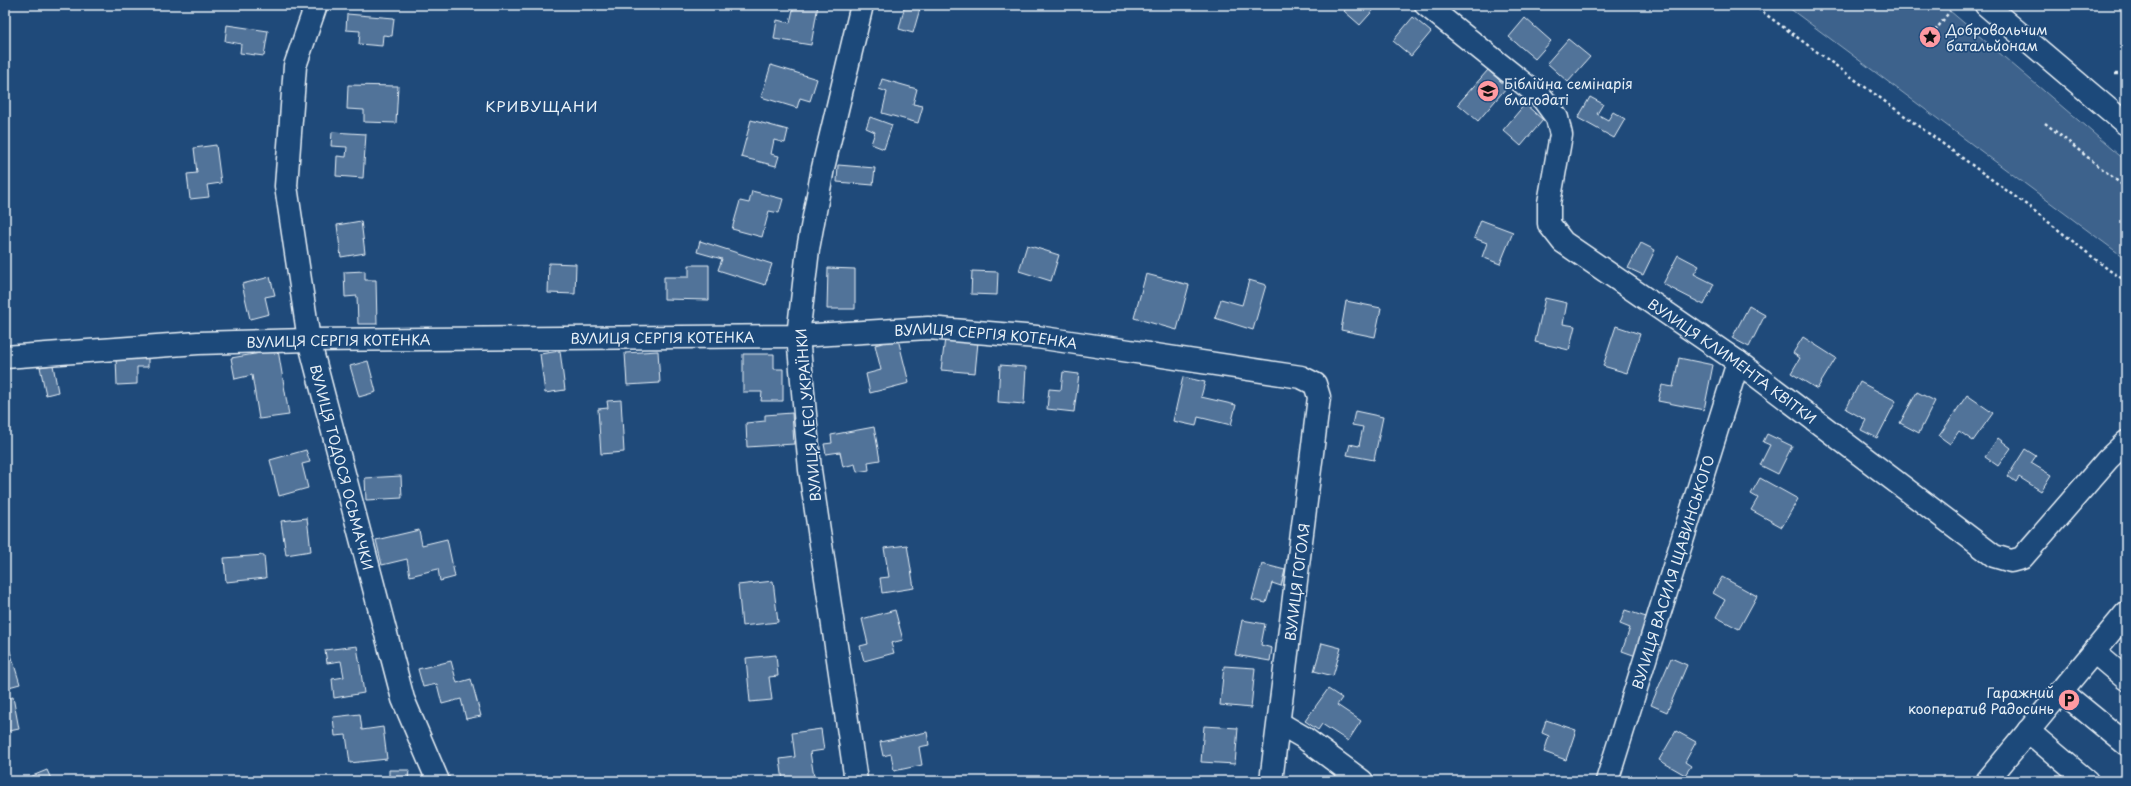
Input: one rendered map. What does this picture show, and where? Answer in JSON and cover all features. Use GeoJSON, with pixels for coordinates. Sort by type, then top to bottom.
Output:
{"type":"FeatureCollection","features":[{"type":"Feature","properties":{"kind":"street","name":"ВУЛИЦЯ ТОДОСЯ ОСЬМАЧКИ"},"geometry":{"type":"LineString","coordinates":[[316,5],[295,66],[286,186],[309,340],[403,699],[438,781]]}},
{"type":"Feature","properties":{"kind":"street","name":"ВУЛИЦЯ ЛЕСІ УКРАЇНКИ"},"geometry":{"type":"LineString","coordinates":[[856,781],[810,470],[798,336],[808,249],[823,168],[862,5]]}},
{"type":"Feature","properties":{"kind":"street","name":"ВУЛИЦЯ КЛИМЕНТА КВІТКИ"},"geometry":{"type":"LineString","coordinates":[[1426,5],[1542,99],[1557,118],[1561,135],[1549,204],[1549,224],[1563,242],[1738,362],[1994,556],[2010,560],[2022,558],[2108,459],[2126,442]]}},
{"type":"Feature","properties":{"kind":"street"},"geometry":{"type":"LineString","coordinates":[[1986,5],[2126,124]]}},
{"type":"Feature","properties":{"kind":"street","name":"ВУЛИЦЯ СЕРГІЯ КОТЕНКА"},"geometry":{"type":"LineString","coordinates":[[5,357],[156,345],[309,340],[798,336],[928,328],[1037,337],[1302,377],[1315,384]]}},
{"type":"Feature","properties":{"kind":"street","name":"ВУЛИЦЯ ВАСИЛЯ ЩАВИНСЬКОГО"},"geometry":{"type":"LineString","coordinates":[[1607,781],[1738,362]]}},
{"type":"Feature","properties":{"kind":"street","name":"ВУЛИЦЯ ГОГОЛЯ"},"geometry":{"type":"LineString","coordinates":[[1272,781],[1319,397],[1315,384]]}},
{"type":"Feature","properties":{"kind":"street"},"geometry":{"type":"LineString","coordinates":[[1998,777],[2028,731],[2126,613]]}},
{"type":"Feature","properties":{"kind":"street"},"geometry":{"type":"LineString","coordinates":[[2094,652],[2126,679]]}},
{"type":"Feature","properties":{"kind":"street"},"geometry":{"type":"LineString","coordinates":[[2061,691],[2126,744]]}},
{"type":"Feature","properties":{"kind":"street"},"geometry":{"type":"LineString","coordinates":[[1280,723],[1304,737],[1362,781]]}},
{"type":"Feature","properties":{"kind":"street"},"geometry":{"type":"LineString","coordinates":[[2028,731],[2087,781]]}},
{"type":"Feature","properties":{"kind":"path"},"geometry":{"type":"LineString","coordinates":[[1753,5],[2032,209],[2109,270],[2126,281]]}},
{"type":"Feature","properties":{"kind":"path"},"geometry":{"type":"LineString","coordinates":[[1935,31],[1950,11]]}},
{"type":"Feature","properties":{"kind":"path"},"geometry":{"type":"LineString","coordinates":[[2115,74],[2126,74]]}},
{"type":"Feature","properties":{"kind":"path"},"geometry":{"type":"LineString","coordinates":[[2044,123],[2126,188]]}},
{"type":"Feature","properties":{"kind":"shaded area"},"geometry":{"type":"Polygon","coordinates":[[[1785,5],[1943,5],[2126,161],[2126,259],[1785,5]]]}},
{"type":"Feature","properties":{"kind":"building"},"geometry":{"type":"Polygon","coordinates":[[[794,5],[818,5],[811,45],[774,39],[777,20],[790,23],[794,5]]]}},
{"type":"Feature","properties":{"kind":"building"},"geometry":{"type":"Polygon","coordinates":[[[905,5],[921,5],[913,33],[899,29],[905,5]]]}},
{"type":"Feature","properties":{"kind":"building"},"geometry":{"type":"Polygon","coordinates":[[[1349,5],[1378,5],[1360,25],[1344,11],[1349,5]]]}},
{"type":"Feature","properties":{"kind":"building"},"geometry":{"type":"Polygon","coordinates":[[[347,14],[394,18],[392,36],[383,35],[382,46],[359,44],[360,31],[346,30],[347,14]]]}},
{"type":"Feature","properties":{"kind":"building"},"geometry":{"type":"Polygon","coordinates":[[[1413,17],[1431,32],[1411,56],[1393,41],[1413,17]]]}},
{"type":"Feature","properties":{"kind":"building"},"geometry":{"type":"Polygon","coordinates":[[[1525,18],[1551,41],[1535,59],[1509,37],[1525,18]]]}},
{"type":"Feature","properties":{"kind":"building"},"geometry":{"type":"Polygon","coordinates":[[[227,25],[268,31],[264,56],[240,53],[241,44],[225,41],[227,25]]]}},
{"type":"Feature","properties":{"kind":"building"},"geometry":{"type":"Polygon","coordinates":[[[2123,25],[2126,25],[2126,59],[2123,59],[2123,25]]]}},
{"type":"Feature","properties":{"kind":"building"},"geometry":{"type":"Polygon","coordinates":[[[1568,39],[1590,57],[1568,82],[1547,63],[1568,39]]]}},
{"type":"Feature","properties":{"kind":"building"},"geometry":{"type":"Polygon","coordinates":[[[771,65],[817,79],[810,101],[800,98],[797,108],[761,97],[771,65]]]}},
{"type":"Feature","properties":{"kind":"building"},"geometry":{"type":"Polygon","coordinates":[[[1488,70],[1507,87],[1478,121],[1458,104],[1488,70]]]}},
{"type":"Feature","properties":{"kind":"building"},"geometry":{"type":"Polygon","coordinates":[[[882,79],[917,89],[913,104],[923,106],[918,123],[882,113],[887,92],[879,89],[882,79]]]}},
{"type":"Feature","properties":{"kind":"building"},"geometry":{"type":"Polygon","coordinates":[[[348,85],[398,86],[396,123],[364,122],[364,110],[347,109],[348,85]]]}},
{"type":"Feature","properties":{"kind":"building"},"geometry":{"type":"Polygon","coordinates":[[[1590,97],[1603,104],[1597,114],[1608,120],[1613,112],[1625,119],[1614,138],[1578,118],[1590,97]]]}},
{"type":"Feature","properties":{"kind":"building"},"geometry":{"type":"Polygon","coordinates":[[[1525,104],[1543,120],[1521,146],[1503,130],[1525,104]]]}},
{"type":"Feature","properties":{"kind":"building"},"geometry":{"type":"Polygon","coordinates":[[[870,117],[892,125],[884,149],[871,144],[875,132],[866,128],[870,117]]]}},
{"type":"Feature","properties":{"kind":"building"},"geometry":{"type":"Polygon","coordinates":[[[751,120],[788,130],[785,143],[774,140],[771,154],[779,156],[776,166],[741,157],[751,120]]]}},
{"type":"Feature","properties":{"kind":"building"},"geometry":{"type":"Polygon","coordinates":[[[332,132],[366,134],[363,178],[336,176],[337,156],[346,157],[347,147],[331,146],[332,132]]]}},
{"type":"Feature","properties":{"kind":"building"},"geometry":{"type":"Polygon","coordinates":[[[216,145],[221,183],[207,185],[209,197],[190,199],[187,174],[197,173],[194,148],[216,145]]]}},
{"type":"Feature","properties":{"kind":"building"},"geometry":{"type":"Polygon","coordinates":[[[838,165],[875,168],[873,185],[837,182],[838,165]]]}},
{"type":"Feature","properties":{"kind":"building"},"geometry":{"type":"Polygon","coordinates":[[[752,191],[783,199],[779,213],[769,211],[762,237],[732,229],[740,201],[749,203],[752,191]]]}},
{"type":"Feature","properties":{"kind":"building"},"geometry":{"type":"Polygon","coordinates":[[[1481,220],[1513,232],[1500,264],[1482,257],[1487,243],[1474,238],[1481,220]]]}},
{"type":"Feature","properties":{"kind":"building"},"geometry":{"type":"Polygon","coordinates":[[[361,221],[365,253],[341,257],[337,225],[361,221]]]}},
{"type":"Feature","properties":{"kind":"building"},"geometry":{"type":"Polygon","coordinates":[[[700,241],[772,264],[765,285],[718,270],[722,259],[697,252],[700,241]]]}},
{"type":"Feature","properties":{"kind":"building"},"geometry":{"type":"Polygon","coordinates":[[[1641,243],[1655,250],[1643,275],[1628,268],[1641,243]]]}},
{"type":"Feature","properties":{"kind":"building"},"geometry":{"type":"Polygon","coordinates":[[[1027,245],[1059,255],[1051,281],[1019,271],[1027,245]]]}},
{"type":"Feature","properties":{"kind":"building"},"geometry":{"type":"Polygon","coordinates":[[[1678,255],[1699,266],[1694,274],[1714,284],[1704,305],[1663,284],[1678,255]]]}},
{"type":"Feature","properties":{"kind":"building"},"geometry":{"type":"Polygon","coordinates":[[[549,263],[576,264],[575,294],[548,293],[549,263]]]}},
{"type":"Feature","properties":{"kind":"building"},"geometry":{"type":"Polygon","coordinates":[[[689,265],[709,265],[709,300],[664,299],[664,277],[689,277],[689,265]]]}},
{"type":"Feature","properties":{"kind":"building"},"geometry":{"type":"Polygon","coordinates":[[[828,268],[855,269],[855,309],[827,309],[828,268]]]}},
{"type":"Feature","properties":{"kind":"building"},"geometry":{"type":"Polygon","coordinates":[[[365,271],[365,280],[376,280],[377,324],[358,324],[357,296],[345,297],[344,272],[365,271]]]}},
{"type":"Feature","properties":{"kind":"building"},"geometry":{"type":"Polygon","coordinates":[[[972,271],[998,272],[997,295],[971,294],[972,271]]]}},
{"type":"Feature","properties":{"kind":"building"},"geometry":{"type":"Polygon","coordinates":[[[1146,274],[1189,285],[1177,330],[1134,318],[1146,274]]]}},
{"type":"Feature","properties":{"kind":"building"},"geometry":{"type":"Polygon","coordinates":[[[270,277],[275,295],[265,297],[269,314],[250,319],[242,284],[270,277]]]}},
{"type":"Feature","properties":{"kind":"building"},"geometry":{"type":"Polygon","coordinates":[[[1249,280],[1266,285],[1253,330],[1215,318],[1221,299],[1242,305],[1249,280]]]}},
{"type":"Feature","properties":{"kind":"building"},"geometry":{"type":"Polygon","coordinates":[[[1545,298],[1567,303],[1563,324],[1575,326],[1569,350],[1535,342],[1545,298]]]}},
{"type":"Feature","properties":{"kind":"building"},"geometry":{"type":"Polygon","coordinates":[[[1346,301],[1381,308],[1375,337],[1341,330],[1346,301]]]}},
{"type":"Feature","properties":{"kind":"building"},"geometry":{"type":"Polygon","coordinates":[[[1749,306],[1765,315],[1749,347],[1732,338],[1749,306]]]}},
{"type":"Feature","properties":{"kind":"building"},"geometry":{"type":"Polygon","coordinates":[[[1616,326],[1640,334],[1627,373],[1603,366],[1616,326]]]}},
{"type":"Feature","properties":{"kind":"building"},"geometry":{"type":"Polygon","coordinates":[[[1803,337],[1836,358],[1817,389],[1791,373],[1800,358],[1793,353],[1803,337]]]}},
{"type":"Feature","properties":{"kind":"building"},"geometry":{"type":"Polygon","coordinates":[[[945,338],[978,342],[975,373],[941,370],[945,338]]]}},
{"type":"Feature","properties":{"kind":"building"},"geometry":{"type":"Polygon","coordinates":[[[898,339],[909,383],[870,393],[866,374],[881,370],[875,345],[898,339]]]}},
{"type":"Feature","properties":{"kind":"building"},"geometry":{"type":"Polygon","coordinates":[[[278,350],[289,415],[259,419],[252,375],[235,379],[231,358],[278,350]]]}},
{"type":"Feature","properties":{"kind":"building"},"geometry":{"type":"Polygon","coordinates":[[[560,351],[565,390],[545,393],[540,354],[560,351]]]}},
{"type":"Feature","properties":{"kind":"building"},"geometry":{"type":"Polygon","coordinates":[[[658,351],[660,383],[627,385],[625,353],[658,351]]]}},
{"type":"Feature","properties":{"kind":"building"},"geometry":{"type":"Polygon","coordinates":[[[743,354],[774,354],[774,369],[783,369],[783,401],[761,401],[762,392],[743,392],[743,354]]]}},
{"type":"Feature","properties":{"kind":"building"},"geometry":{"type":"Polygon","coordinates":[[[116,357],[148,357],[148,367],[137,367],[137,384],[117,385],[116,357]]]}},
{"type":"Feature","properties":{"kind":"building"},"geometry":{"type":"Polygon","coordinates":[[[1679,358],[1713,365],[1704,410],[1658,401],[1662,385],[1673,387],[1679,358]]]}},
{"type":"Feature","properties":{"kind":"building"},"geometry":{"type":"Polygon","coordinates":[[[368,361],[376,392],[359,397],[350,366],[368,361]]]}},
{"type":"Feature","properties":{"kind":"building"},"geometry":{"type":"Polygon","coordinates":[[[53,365],[58,392],[46,395],[40,367],[53,365]]]}},
{"type":"Feature","properties":{"kind":"building"},"geometry":{"type":"Polygon","coordinates":[[[1000,365],[1026,367],[1024,404],[998,402],[1000,365]]]}},
{"type":"Feature","properties":{"kind":"building"},"geometry":{"type":"Polygon","coordinates":[[[1063,372],[1079,374],[1074,412],[1047,409],[1049,389],[1061,390],[1063,372]]]}},
{"type":"Feature","properties":{"kind":"building"},"geometry":{"type":"Polygon","coordinates":[[[1183,377],[1205,382],[1201,397],[1236,405],[1231,425],[1198,417],[1196,426],[1173,421],[1183,377]]]}},
{"type":"Feature","properties":{"kind":"building"},"geometry":{"type":"Polygon","coordinates":[[[1860,382],[1896,401],[1877,438],[1861,430],[1866,420],[1846,409],[1860,382]]]}},
{"type":"Feature","properties":{"kind":"building"},"geometry":{"type":"Polygon","coordinates":[[[1917,392],[1935,401],[1919,433],[1900,423],[1917,392]]]}},
{"type":"Feature","properties":{"kind":"building"},"geometry":{"type":"Polygon","coordinates":[[[1967,395],[1993,413],[1973,441],[1959,431],[1950,444],[1939,436],[1967,395]]]}},
{"type":"Feature","properties":{"kind":"building"},"geometry":{"type":"Polygon","coordinates":[[[621,400],[624,452],[601,454],[598,409],[608,408],[607,401],[621,400]]]}},
{"type":"Feature","properties":{"kind":"building"},"geometry":{"type":"Polygon","coordinates":[[[1355,411],[1383,417],[1374,460],[1347,455],[1350,444],[1359,446],[1363,427],[1352,425],[1355,411]]]}},
{"type":"Feature","properties":{"kind":"building"},"geometry":{"type":"Polygon","coordinates":[[[792,413],[794,444],[747,447],[746,423],[765,421],[765,415],[792,413]]]}},
{"type":"Feature","properties":{"kind":"building"},"geometry":{"type":"Polygon","coordinates":[[[874,427],[880,460],[868,462],[869,470],[857,472],[855,464],[843,467],[840,452],[826,454],[824,444],[832,443],[831,435],[874,427]]]}},
{"type":"Feature","properties":{"kind":"building"},"geometry":{"type":"Polygon","coordinates":[[[1767,434],[1792,446],[1778,474],[1760,465],[1770,445],[1763,442],[1767,434]]]}},
{"type":"Feature","properties":{"kind":"building"},"geometry":{"type":"Polygon","coordinates":[[[1998,438],[2011,448],[1998,466],[1985,457],[1998,438]]]}},
{"type":"Feature","properties":{"kind":"building"},"geometry":{"type":"Polygon","coordinates":[[[2025,449],[2036,456],[2031,463],[2051,475],[2041,491],[2019,477],[2016,482],[2008,476],[2025,449]]]}},
{"type":"Feature","properties":{"kind":"building"},"geometry":{"type":"Polygon","coordinates":[[[306,450],[310,462],[302,464],[308,488],[279,496],[270,460],[306,450]]]}},
{"type":"Feature","properties":{"kind":"building"},"geometry":{"type":"Polygon","coordinates":[[[401,476],[402,498],[366,500],[365,478],[401,476]]]}},
{"type":"Feature","properties":{"kind":"building"},"geometry":{"type":"Polygon","coordinates":[[[1760,478],[1798,499],[1782,527],[1751,510],[1758,498],[1751,494],[1760,478]]]}},
{"type":"Feature","properties":{"kind":"building"},"geometry":{"type":"Polygon","coordinates":[[[307,518],[311,551],[286,555],[281,521],[307,518]]]}},
{"type":"Feature","properties":{"kind":"building"},"geometry":{"type":"Polygon","coordinates":[[[419,530],[422,545],[447,539],[455,577],[440,581],[438,569],[410,576],[407,559],[382,565],[376,540],[419,530]]]}},
{"type":"Feature","properties":{"kind":"building"},"geometry":{"type":"Polygon","coordinates":[[[907,545],[914,588],[882,593],[880,578],[889,577],[884,548],[907,545]]]}},
{"type":"Feature","properties":{"kind":"building"},"geometry":{"type":"Polygon","coordinates":[[[264,555],[266,578],[226,582],[224,558],[264,555]]]}},
{"type":"Feature","properties":{"kind":"building"},"geometry":{"type":"Polygon","coordinates":[[[1262,564],[1285,570],[1281,586],[1272,583],[1266,603],[1252,600],[1262,564]]]}},
{"type":"Feature","properties":{"kind":"building"},"geometry":{"type":"Polygon","coordinates":[[[1722,577],[1757,596],[1739,629],[1716,617],[1725,600],[1713,593],[1722,577]]]}},
{"type":"Feature","properties":{"kind":"building"},"geometry":{"type":"Polygon","coordinates":[[[773,581],[778,622],[742,626],[738,585],[773,581]]]}},
{"type":"Feature","properties":{"kind":"building"},"geometry":{"type":"Polygon","coordinates":[[[895,610],[903,640],[891,643],[894,653],[864,661],[860,646],[868,644],[862,619],[895,610]]]}},
{"type":"Feature","properties":{"kind":"building"},"geometry":{"type":"Polygon","coordinates":[[[1625,610],[1649,618],[1636,656],[1622,651],[1630,628],[1620,624],[1625,610]]]}},
{"type":"Feature","properties":{"kind":"building"},"geometry":{"type":"Polygon","coordinates":[[[1242,620],[1265,624],[1261,645],[1272,648],[1270,661],[1235,655],[1242,620]]]}},
{"type":"Feature","properties":{"kind":"building"},"geometry":{"type":"Polygon","coordinates":[[[5,638],[20,684],[5,688],[5,638]]]}},
{"type":"Feature","properties":{"kind":"building"},"geometry":{"type":"Polygon","coordinates":[[[1322,643],[1341,648],[1333,676],[1314,671],[1322,643]]]}},
{"type":"Feature","properties":{"kind":"building"},"geometry":{"type":"Polygon","coordinates":[[[357,646],[364,693],[334,698],[332,679],[344,677],[341,661],[327,663],[325,650],[357,646]]]}},
{"type":"Feature","properties":{"kind":"building"},"geometry":{"type":"Polygon","coordinates":[[[776,655],[778,676],[769,677],[772,700],[750,702],[746,658],[776,655]]]}},
{"type":"Feature","properties":{"kind":"building"},"geometry":{"type":"Polygon","coordinates":[[[1671,658],[1687,665],[1667,712],[1651,705],[1671,658]]]}},
{"type":"Feature","properties":{"kind":"building"},"geometry":{"type":"Polygon","coordinates":[[[451,661],[457,683],[471,679],[481,716],[466,719],[461,699],[442,704],[437,684],[423,687],[418,669],[451,661]]]}},
{"type":"Feature","properties":{"kind":"building"},"geometry":{"type":"Polygon","coordinates":[[[1224,666],[1255,668],[1251,708],[1220,705],[1224,666]]]}},
{"type":"Feature","properties":{"kind":"building"},"geometry":{"type":"Polygon","coordinates":[[[1328,689],[1342,698],[1337,705],[1361,721],[1348,741],[1322,724],[1318,730],[1305,721],[1328,689]]]}},
{"type":"Feature","properties":{"kind":"building"},"geometry":{"type":"Polygon","coordinates":[[[13,697],[19,729],[5,732],[5,699],[13,697]]]}},
{"type":"Feature","properties":{"kind":"building"},"geometry":{"type":"Polygon","coordinates":[[[360,714],[362,730],[383,727],[387,759],[350,763],[346,735],[335,736],[333,717],[360,714]]]}},
{"type":"Feature","properties":{"kind":"building"},"geometry":{"type":"Polygon","coordinates":[[[1546,720],[1576,730],[1566,760],[1544,752],[1549,736],[1542,733],[1546,720]]]}},
{"type":"Feature","properties":{"kind":"building"},"geometry":{"type":"Polygon","coordinates":[[[1204,726],[1238,728],[1235,764],[1201,762],[1204,726]]]}},
{"type":"Feature","properties":{"kind":"building"},"geometry":{"type":"Polygon","coordinates":[[[821,729],[824,750],[810,752],[814,777],[783,781],[780,759],[795,757],[792,733],[821,729]]]}},
{"type":"Feature","properties":{"kind":"building"},"geometry":{"type":"Polygon","coordinates":[[[1676,731],[1696,742],[1685,762],[1691,766],[1685,775],[1659,760],[1676,731]]]}},
{"type":"Feature","properties":{"kind":"building"},"geometry":{"type":"Polygon","coordinates":[[[927,732],[929,745],[919,747],[922,765],[894,771],[891,754],[883,756],[880,742],[927,732]]]}},
{"type":"Feature","properties":{"kind":"building"},"geometry":{"type":"Polygon","coordinates":[[[47,770],[52,781],[26,781],[25,779],[47,770]]]}},
{"type":"Feature","properties":{"kind":"building"},"geometry":{"type":"Polygon","coordinates":[[[389,770],[409,770],[408,781],[389,781],[389,770]]]}},
{"type":"Feature","properties":{"kind":"place","name":"Добровольчим батальйонам"},"geometry":{"type":"Point","coordinates":[1930,37]}},
{"type":"Feature","properties":{"kind":"place","name":"Біблійна семінарія благодаті"},"geometry":{"type":"Point","coordinates":[1488,91]}},
{"type":"Feature","properties":{"kind":"place","name":"Гаражний кооператив Радосинь"},"geometry":{"type":"Point","coordinates":[2069,700]}},
{"type":"Feature","properties":{"kind":"district","name":"КРИВУЩАНИ"},"geometry":{"type":"Point","coordinates":[542,105]}}]}
